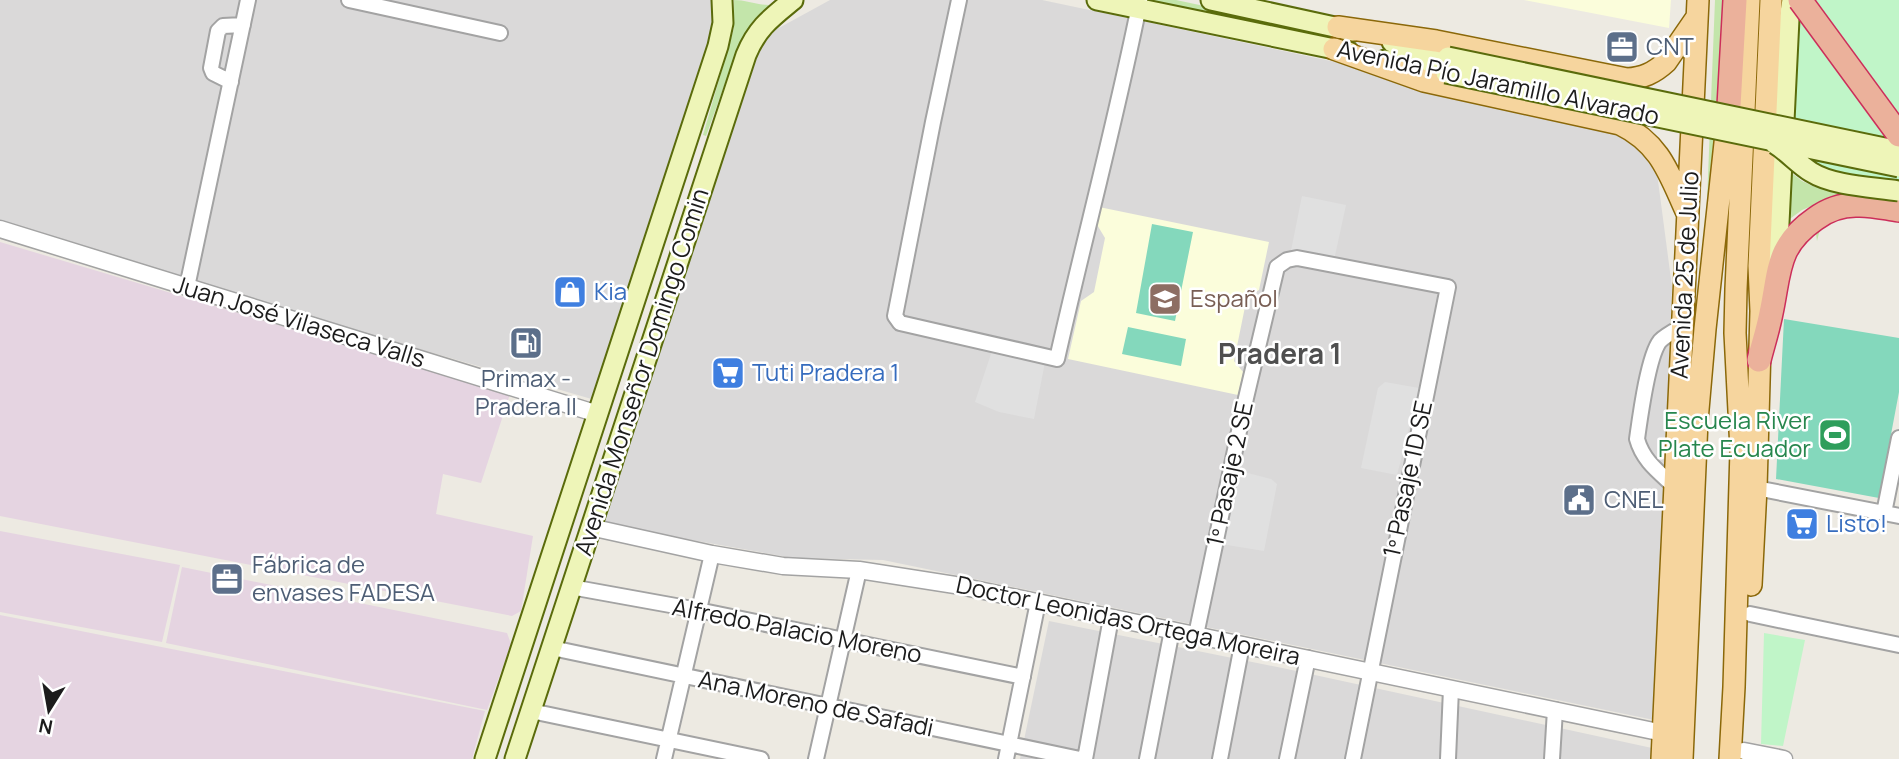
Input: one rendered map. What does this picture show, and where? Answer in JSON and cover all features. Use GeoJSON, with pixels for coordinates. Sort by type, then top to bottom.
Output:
{"type":"FeatureCollection","features":[{"type":"Feature","properties":{"kind":"highway"},"geometry":{"type":"LineString","coordinates":[[1729,104],[1735,0]]}},
{"type":"Feature","properties":{"kind":"highway"},"geometry":{"type":"LineString","coordinates":[[1800,0],[1899,135]]}},
{"type":"Feature","properties":{"kind":"highway"},"geometry":{"type":"LineString","coordinates":[[1759,360],[1771,316],[1780,262],[1790,240],[1828,211],[1857,205],[1899,210]]}},
{"type":"Feature","properties":{"kind":"main road","name":"Avenida Monseñor Domingo Comin"},"geometry":{"type":"LineString","coordinates":[[485,759],[718,46],[723,23],[722,0]]}},
{"type":"Feature","properties":{"kind":"main road","name":"Avenida Monseñor Domingo Comin"},"geometry":{"type":"LineString","coordinates":[[515,759],[746,55],[759,30],[793,0]]}},
{"type":"Feature","properties":{"kind":"main road","name":"Avenida Pío Jaramillo Alvarado"},"geometry":{"type":"LineString","coordinates":[[1097,0],[1140,4],[1334,49],[1447,65],[1899,151]]}},
{"type":"Feature","properties":{"kind":"main road","name":"Avenida Pío Jaramillo Alvarado"},"geometry":{"type":"LineString","coordinates":[[1211,0],[1338,27],[1447,65],[1899,167]]}},
{"type":"Feature","properties":{"kind":"main road","name":"Avenida 25 de Julio"},"geometry":{"type":"LineString","coordinates":[[1739,756],[1734,687],[1741,450],[1735,333],[1749,0]]}},
{"type":"Feature","properties":{"kind":"main road"},"geometry":{"type":"LineString","coordinates":[[1739,756],[1756,488],[1761,311],[1759,267],[1771,0]]}},
{"type":"Feature","properties":{"kind":"main road"},"geometry":{"type":"LineString","coordinates":[[1776,282],[1788,19],[1792,0]]}},
{"type":"Feature","properties":{"kind":"main road"},"geometry":{"type":"LineString","coordinates":[[1338,27],[1436,41],[1627,79],[1644,77],[1660,68],[1698,9]]}},
{"type":"Feature","properties":{"kind":"main road","name":"Avenida 25 de Julio"},"geometry":{"type":"LineString","coordinates":[[1662,759],[1698,9]]}},
{"type":"Feature","properties":{"kind":"main road"},"geometry":{"type":"LineString","coordinates":[[1334,49],[1424,80],[1620,124],[1643,137],[1656,151],[1688,216]]}},
{"type":"Feature","properties":{"kind":"main road","name":"Avenida 25 de Julio"},"geometry":{"type":"LineString","coordinates":[[1682,759],[1697,421],[1704,329],[1729,104]]}},
{"type":"Feature","properties":{"kind":"main road"},"geometry":{"type":"LineString","coordinates":[[1848,141],[1883,138],[1899,130]]}},
{"type":"Feature","properties":{"kind":"main road"},"geometry":{"type":"LineString","coordinates":[[1761,138],[1777,145],[1818,176],[1899,191]]}},
{"type":"Feature","properties":{"kind":"main road"},"geometry":{"type":"LineString","coordinates":[[1683,326],[1697,421]]}},
{"type":"Feature","properties":{"kind":"main road"},"geometry":{"type":"LineString","coordinates":[[1741,450],[1759,360]]}},
{"type":"Feature","properties":{"kind":"street"},"geometry":{"type":"LineString","coordinates":[[187,287],[248,0]]}},
{"type":"Feature","properties":{"kind":"street"},"geometry":{"type":"LineString","coordinates":[[349,0],[499,33]]}},
{"type":"Feature","properties":{"kind":"street"},"geometry":{"type":"LineString","coordinates":[[959,0],[895,316],[900,323],[1057,359],[1140,4]]}},
{"type":"Feature","properties":{"kind":"street"},"geometry":{"type":"LineString","coordinates":[[231,82],[213,73],[211,68],[218,31],[223,26],[243,25]]}},
{"type":"Feature","properties":{"kind":"street","name":"Juan José Vilaseca Valls"},"geometry":{"type":"LineString","coordinates":[[0,229],[598,414]]}},
{"type":"Feature","properties":{"kind":"street","name":"1º Pasaje 1D SE"},"geometry":{"type":"LineString","coordinates":[[1275,272],[1277,267],[1287,260],[1297,258],[1448,287],[1353,759]]}},
{"type":"Feature","properties":{"kind":"street","name":"1º Pasaje 2 SE"},"geometry":{"type":"LineString","coordinates":[[1196,635],[1275,272]]}},
{"type":"Feature","properties":{"kind":"street"},"geometry":{"type":"LineString","coordinates":[[1675,487],[1649,463],[1637,439],[1657,346],[1683,326]]}},
{"type":"Feature","properties":{"kind":"street"},"geometry":{"type":"LineString","coordinates":[[1884,513],[1899,438]]}},
{"type":"Feature","properties":{"kind":"street"},"geometry":{"type":"LineString","coordinates":[[1756,488],[1899,516]]}},
{"type":"Feature","properties":{"kind":"street","name":"Doctor Leonidas Ortega Moreira"},"geometry":{"type":"LineString","coordinates":[[590,527],[712,554],[783,566],[859,570],[955,585],[1663,733]]}},
{"type":"Feature","properties":{"kind":"street"},"geometry":{"type":"LineString","coordinates":[[664,759],[712,554]]}},
{"type":"Feature","properties":{"kind":"street"},"geometry":{"type":"LineString","coordinates":[[816,759],[859,570]]}},
{"type":"Feature","properties":{"kind":"street","name":"Alfredo Palacio Moreno"},"geometry":{"type":"LineString","coordinates":[[571,587],[698,610],[1023,677]]}},
{"type":"Feature","properties":{"kind":"street"},"geometry":{"type":"LineString","coordinates":[[1006,759],[1038,603]]}},
{"type":"Feature","properties":{"kind":"street"},"geometry":{"type":"LineString","coordinates":[[1750,614],[1899,645]]}},
{"type":"Feature","properties":{"kind":"street"},"geometry":{"type":"LineString","coordinates":[[1083,759],[1111,618]]}},
{"type":"Feature","properties":{"kind":"street"},"geometry":{"type":"LineString","coordinates":[[1147,759],[1172,630]]}},
{"type":"Feature","properties":{"kind":"street"},"geometry":{"type":"LineString","coordinates":[[1220,759],[1242,645]]}},
{"type":"Feature","properties":{"kind":"street","name":"Ana Moreno de Safadi"},"geometry":{"type":"LineString","coordinates":[[552,648],[1083,759]]}},
{"type":"Feature","properties":{"kind":"street"},"geometry":{"type":"LineString","coordinates":[[1287,759],[1308,659]]}},
{"type":"Feature","properties":{"kind":"street"},"geometry":{"type":"LineString","coordinates":[[1448,759],[1451,689]]}},
{"type":"Feature","properties":{"kind":"street"},"geometry":{"type":"LineString","coordinates":[[1552,759],[1555,710]]}},
{"type":"Feature","properties":{"kind":"street"},"geometry":{"type":"LineString","coordinates":[[531,711],[761,759]]}},
{"type":"Feature","properties":{"kind":"street"},"geometry":{"type":"LineString","coordinates":[[1739,756],[1784,759]]}},
{"type":"Feature","properties":{"kind":"shaded area"},"geometry":{"type":"Polygon","coordinates":[[[0,0],[715,0],[717,21],[595,400],[0,224],[0,0]]]}},
{"type":"Feature","properties":{"kind":"shaded area","name":"Pradera 1"},"geometry":{"type":"Polygon","coordinates":[[[830,0],[1042,0],[1359,67],[1585,122],[1628,138],[1644,150],[1657,173],[1672,287],[1654,720],[883,560],[793,558],[601,524],[758,54],[766,40],[777,29],[830,0]]]}},
{"type":"Feature","properties":{"kind":"shaded area"},"geometry":{"type":"Polygon","coordinates":[[[1524,0],[1671,0],[1669,28],[1524,0]]]}},
{"type":"Feature","properties":{"kind":"shaded area"},"geometry":{"type":"Polygon","coordinates":[[[1302,196],[1346,205],[1334,260],[1291,251],[1302,196]]]}},
{"type":"Feature","properties":{"kind":"shaded area","name":"Español"},"geometry":{"type":"Polygon","coordinates":[[[1099,207],[1269,242],[1259,290],[1247,297],[1234,361],[1243,372],[1238,395],[1068,359],[1081,301],[1094,292],[1105,238],[1096,223],[1099,207]]]}},
{"type":"Feature","properties":{"kind":"shaded area"},"geometry":{"type":"Polygon","coordinates":[[[0,242],[510,394],[481,483],[443,474],[436,514],[533,536],[521,611],[512,616],[0,516],[0,242]]]}},
{"type":"Feature","properties":{"kind":"shaded area"},"geometry":{"type":"Polygon","coordinates":[[[992,351],[1045,362],[1034,419],[999,412],[975,402],[992,351]]]}},
{"type":"Feature","properties":{"kind":"shaded area"},"geometry":{"type":"Polygon","coordinates":[[[1385,382],[1419,388],[1397,475],[1361,468],[1378,388],[1385,382]]]}},
{"type":"Feature","properties":{"kind":"shaded area"},"geometry":{"type":"Polygon","coordinates":[[[1236,470],[1271,479],[1277,484],[1264,551],[1221,544],[1236,470]]]}},
{"type":"Feature","properties":{"kind":"shaded area"},"geometry":{"type":"Polygon","coordinates":[[[0,531],[180,565],[162,642],[0,612],[0,531]]]}},
{"type":"Feature","properties":{"kind":"shaded area"},"geometry":{"type":"Polygon","coordinates":[[[182,567],[507,633],[511,644],[487,710],[166,643],[182,567]]]}},
{"type":"Feature","properties":{"kind":"shaded area"},"geometry":{"type":"Polygon","coordinates":[[[0,615],[485,711],[472,759],[0,759],[0,615]]]}},
{"type":"Feature","properties":{"kind":"shaded area"},"geometry":{"type":"Polygon","coordinates":[[[1049,621],[1652,748],[1652,759],[1020,759],[1049,621]]]}},
{"type":"Feature","properties":{"kind":"green space"},"geometry":{"type":"Polygon","coordinates":[[[734,0],[769,5],[746,32],[706,136],[703,135],[734,28],[734,0]]]}},
{"type":"Feature","properties":{"kind":"green space"},"geometry":{"type":"Polygon","coordinates":[[[1146,0],[1176,0],[1311,29],[1321,35],[1309,35],[1146,0]]]}},
{"type":"Feature","properties":{"kind":"green space"},"geometry":{"type":"Polygon","coordinates":[[[1715,0],[1724,0],[1716,166],[1705,252],[1715,0]]]}},
{"type":"Feature","properties":{"kind":"green space"},"geometry":{"type":"Polygon","coordinates":[[[1799,0],[1899,0],[1899,184],[1826,171],[1802,157],[1790,122],[1799,0]]]}},
{"type":"Feature","properties":{"kind":"green space"},"geometry":{"type":"Polygon","coordinates":[[[1823,0],[1829,109],[1825,189],[1847,194],[1824,201],[1817,241],[1814,205],[1787,221],[1789,171],[1815,187],[1823,0]]]}},
{"type":"Feature","properties":{"kind":"green space"},"geometry":{"type":"Polygon","coordinates":[[[1152,224],[1193,232],[1175,321],[1136,313],[1152,224]]]}},
{"type":"Feature","properties":{"kind":"green space","name":"Escuela River Plate Ecuador"},"geometry":{"type":"Polygon","coordinates":[[[1784,319],[1899,338],[1899,392],[1879,498],[1776,479],[1784,319]]]}},
{"type":"Feature","properties":{"kind":"green space"},"geometry":{"type":"Polygon","coordinates":[[[1128,327],[1186,339],[1181,366],[1122,354],[1128,327]]]}},
{"type":"Feature","properties":{"kind":"green space"},"geometry":{"type":"Polygon","coordinates":[[[1764,633],[1805,640],[1783,746],[1761,744],[1764,633]]]}},
{"type":"Feature","properties":{"kind":"place","name":"CNT"},"geometry":{"type":"Point","coordinates":[1622,47]}},
{"type":"Feature","properties":{"kind":"place","name":"Kia"},"geometry":{"type":"Point","coordinates":[570,292]}},
{"type":"Feature","properties":{"kind":"place","name":"Español"},"geometry":{"type":"Point","coordinates":[1165,299]}},
{"type":"Feature","properties":{"kind":"place","name":"Primax - Pradera II"},"geometry":{"type":"Point","coordinates":[526,343]}},
{"type":"Feature","properties":{"kind":"place","name":"Tuti Pradera 1"},"geometry":{"type":"Point","coordinates":[728,373]}},
{"type":"Feature","properties":{"kind":"place","name":"Escuela River Plate Ecuador"},"geometry":{"type":"Point","coordinates":[1835,435]}},
{"type":"Feature","properties":{"kind":"place","name":"CNEL"},"geometry":{"type":"Point","coordinates":[1579,500]}},
{"type":"Feature","properties":{"kind":"place","name":"Listo!"},"geometry":{"type":"Point","coordinates":[1802,524]}},
{"type":"Feature","properties":{"kind":"place","name":"Fábrica de envases FADESA"},"geometry":{"type":"Point","coordinates":[227,579]}},
{"type":"Feature","properties":{"kind":"district","name":"Pradera 1"},"geometry":{"type":"Point","coordinates":[1280,354]}}]}
